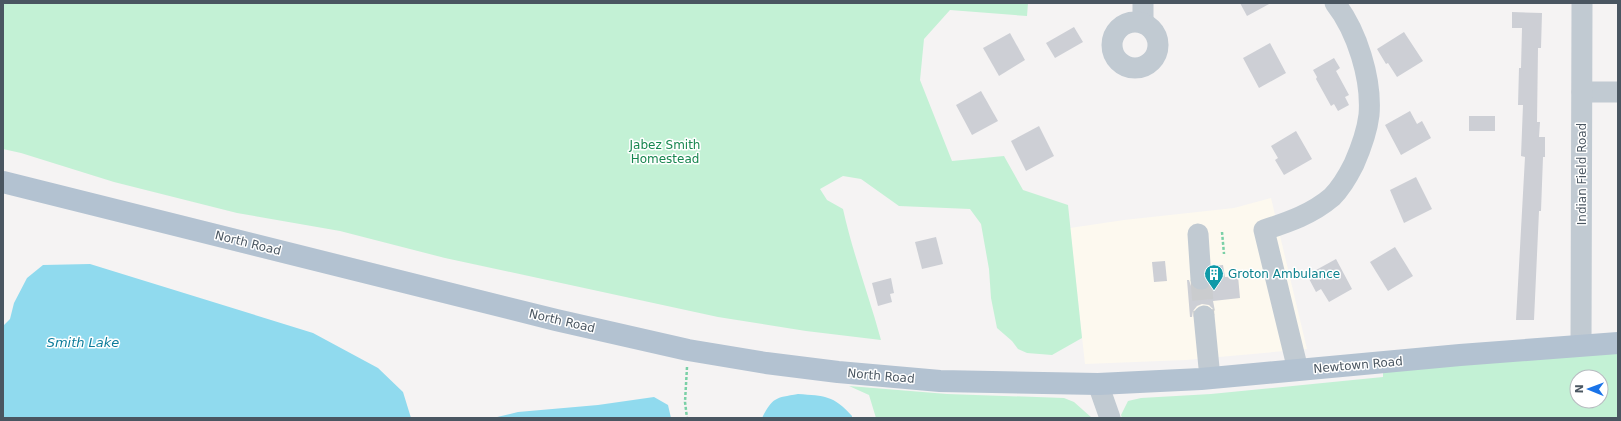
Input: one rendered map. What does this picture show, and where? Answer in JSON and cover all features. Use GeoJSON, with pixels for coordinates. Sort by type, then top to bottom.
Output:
{"type":"FeatureCollection","features":[{"type":"Feature","properties":{"kind":"main road","name":"North Road"},"geometry":{"type":"LineString","coordinates":[[3,182],[548,318],[688,350],[766,363],[940,382],[1098,384]]}},
{"type":"Feature","properties":{"kind":"main road","name":"Newtown Road"},"geometry":{"type":"LineString","coordinates":[[1098,384],[1205,379],[1581,345],[1618,343]]}},
{"type":"Feature","properties":{"kind":"street"},"geometry":{"type":"LineString","coordinates":[[1298,370],[1264,230],[1288,223],[1315,210],[1333,196],[1344,182],[1361,149],[1369,114],[1366,74],[1360,53],[1351,31],[1335,3]]}},
{"type":"Feature","properties":{"kind":"street","name":"Indian Field Road"},"geometry":{"type":"LineString","coordinates":[[1581,345],[1582,3]]}},
{"type":"Feature","properties":{"kind":"street"},"geometry":{"type":"LineString","coordinates":[[1582,92],[1618,92]]}},
{"type":"Feature","properties":{"kind":"street"},"geometry":{"type":"LineString","coordinates":[[1194,235],[1197,279]]}},
{"type":"Feature","properties":{"kind":"street"},"geometry":{"type":"LineString","coordinates":[[1200,316],[1205,379]]}},
{"type":"Feature","properties":{"kind":"street"},"geometry":{"type":"LineString","coordinates":[[1098,384],[1110,418]]}},
{"type":"Feature","properties":{"kind":"path"},"geometry":{"type":"LineString","coordinates":[[1222,232],[1224,254]]}},
{"type":"Feature","properties":{"kind":"path"},"geometry":{"type":"LineString","coordinates":[[687,418],[685,402],[688,350]]}},
{"type":"Feature","properties":{"kind":"shaded area"},"geometry":{"type":"Polygon","coordinates":[[[1271,198],[1307,349],[1186,360],[1085,364],[1070,228],[1124,220],[1234,208],[1271,198]]]}},
{"type":"Feature","properties":{"kind":"green space","name":"Jabez Smith Homestead"},"geometry":{"type":"Polygon","coordinates":[[[3,3],[1028,3],[1027,16],[950,10],[924,39],[920,80],[952,161],[1004,156],[1023,190],[1068,205],[1082,338],[1052,355],[1027,353],[1018,349],[1012,341],[997,328],[991,298],[989,269],[981,224],[970,209],[899,206],[861,179],[843,176],[820,189],[827,200],[843,209],[851,242],[881,340],[806,331],[718,317],[445,258],[340,231],[237,213],[114,182],[21,153],[3,149],[3,3]]]}},
{"type":"Feature","properties":{"kind":"green space"},"geometry":{"type":"Polygon","coordinates":[[[1618,342],[1618,418],[1122,418],[1121,415],[1128,401],[1141,398],[1211,394],[1383,377],[1383,368],[1618,342]]]}},
{"type":"Feature","properties":{"kind":"green space"},"geometry":{"type":"Polygon","coordinates":[[[849,386],[947,394],[1064,398],[1074,402],[1092,418],[876,418],[869,395],[849,386]]]}},
{"type":"Feature","properties":{"kind":"water","name":"Smith Lake"},"geometry":{"type":"Polygon","coordinates":[[[90,264],[313,333],[378,368],[403,392],[411,418],[3,418],[3,326],[10,319],[14,303],[27,278],[43,265],[90,264]]]}},
{"type":"Feature","properties":{"kind":"water"},"geometry":{"type":"Polygon","coordinates":[[[798,394],[822,396],[834,400],[852,416],[852,418],[762,418],[772,402],[784,396],[798,394]]]}},
{"type":"Feature","properties":{"kind":"water"},"geometry":{"type":"Polygon","coordinates":[[[654,397],[668,405],[671,418],[493,418],[518,412],[598,405],[654,397]]]}},
{"type":"Feature","properties":{"kind":"building"},"geometry":{"type":"Polygon","coordinates":[[[1240,3],[1271,3],[1247,16],[1240,3]]]}},
{"type":"Feature","properties":{"kind":"building"},"geometry":{"type":"Polygon","coordinates":[[[1512,12],[1542,13],[1541,48],[1538,48],[1537,122],[1540,122],[1539,137],[1545,137],[1545,157],[1543,157],[1541,211],[1539,211],[1534,320],[1516,320],[1525,157],[1521,156],[1523,105],[1518,105],[1522,28],[1512,28],[1512,12]]]}},
{"type":"Feature","properties":{"kind":"building"},"geometry":{"type":"Polygon","coordinates":[[[1074,27],[1083,42],[1055,58],[1046,43],[1074,27]]]}},
{"type":"Feature","properties":{"kind":"building"},"geometry":{"type":"Polygon","coordinates":[[[1404,32],[1423,61],[1397,77],[1388,63],[1386,64],[1377,49],[1404,32]]]}},
{"type":"Feature","properties":{"kind":"building"},"geometry":{"type":"Polygon","coordinates":[[[1010,33],[1025,60],[999,76],[983,48],[1010,33]]]}},
{"type":"Feature","properties":{"kind":"building"},"geometry":{"type":"Polygon","coordinates":[[[1270,43],[1286,73],[1259,88],[1243,58],[1270,43]]]}},
{"type":"Feature","properties":{"kind":"building"},"geometry":{"type":"Polygon","coordinates":[[[1334,58],[1340,68],[1336,71],[1349,95],[1345,97],[1349,105],[1338,111],[1334,104],[1331,106],[1316,79],[1317,77],[1313,70],[1334,58]]]}},
{"type":"Feature","properties":{"kind":"building"},"geometry":{"type":"Polygon","coordinates":[[[981,91],[998,121],[972,135],[956,105],[981,91]]]}},
{"type":"Feature","properties":{"kind":"building"},"geometry":{"type":"Polygon","coordinates":[[[1410,111],[1417,124],[1422,121],[1431,138],[1401,155],[1385,125],[1410,111]]]}},
{"type":"Feature","properties":{"kind":"building"},"geometry":{"type":"Polygon","coordinates":[[[1469,116],[1495,116],[1495,131],[1469,131],[1469,116]]]}},
{"type":"Feature","properties":{"kind":"building"},"geometry":{"type":"Polygon","coordinates":[[[1039,126],[1054,156],[1026,171],[1011,141],[1039,126]]]}},
{"type":"Feature","properties":{"kind":"building"},"geometry":{"type":"Polygon","coordinates":[[[1296,131],[1312,159],[1284,175],[1275,160],[1278,158],[1271,146],[1296,131]]]}},
{"type":"Feature","properties":{"kind":"building"},"geometry":{"type":"Polygon","coordinates":[[[1416,177],[1432,209],[1404,223],[1390,190],[1416,177]]]}},
{"type":"Feature","properties":{"kind":"building"},"geometry":{"type":"Polygon","coordinates":[[[936,237],[943,264],[922,269],[915,242],[936,237]]]}},
{"type":"Feature","properties":{"kind":"building"},"geometry":{"type":"Polygon","coordinates":[[[1395,247],[1413,276],[1388,291],[1370,262],[1395,247]]]}},
{"type":"Feature","properties":{"kind":"building"},"geometry":{"type":"Polygon","coordinates":[[[1336,259],[1352,289],[1329,302],[1321,289],[1316,292],[1307,275],[1336,259]]]}},
{"type":"Feature","properties":{"kind":"building"},"geometry":{"type":"Polygon","coordinates":[[[1165,261],[1167,281],[1154,282],[1152,262],[1165,261]]]}},
{"type":"Feature","properties":{"kind":"building","name":"Groton Ambulance"},"geometry":{"type":"Polygon","coordinates":[[[1223,265],[1225,277],[1238,276],[1240,298],[1213,301],[1215,311],[1209,305],[1202,304],[1197,306],[1193,311],[1192,317],[1190,317],[1187,280],[1189,280],[1191,286],[1196,290],[1202,291],[1207,289],[1212,284],[1212,266],[1223,265]]]}},
{"type":"Feature","properties":{"kind":"building"},"geometry":{"type":"Polygon","coordinates":[[[891,278],[894,293],[890,294],[892,302],[878,306],[872,283],[891,278]]]}},
{"type":"Feature","properties":{"kind":"tunnel"},"geometry":{"type":"LineString","coordinates":[[1201,279],[1204,316]]}},
{"type":"Feature","properties":{"kind":"place","name":"Groton Ambulance"},"geometry":{"type":"Point","coordinates":[1214,291]}}]}
